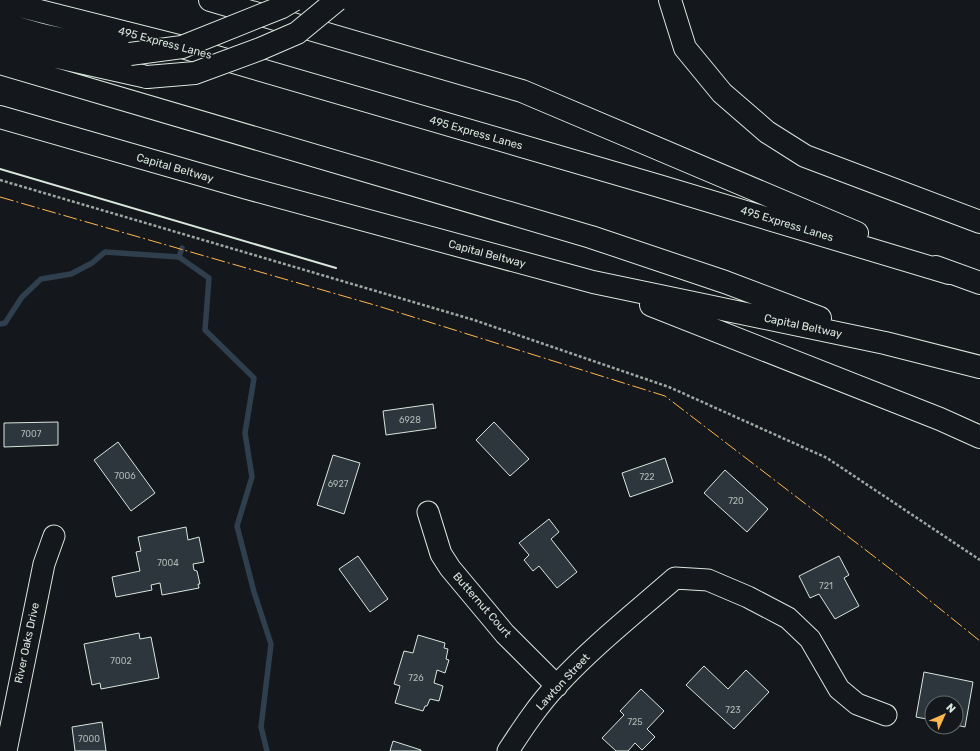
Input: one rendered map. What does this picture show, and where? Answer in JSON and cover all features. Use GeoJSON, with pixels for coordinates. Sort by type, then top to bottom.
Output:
{"type":"FeatureCollection","features":[{"type":"Feature","properties":{"kind":"highway"},"geometry":{"type":"LineString","coordinates":[[210,0],[522,91],[774,197],[949,273],[980,282]]}},
{"type":"Feature","properties":{"kind":"highway"},"geometry":{"type":"LineString","coordinates":[[0,23],[42,35],[130,54],[182,47],[282,7],[294,0]]}},
{"type":"Feature","properties":{"kind":"highway"},"geometry":{"type":"LineString","coordinates":[[0,42],[44,54],[147,77],[195,72],[260,49],[297,33],[337,0]]}},
{"type":"Feature","properties":{"kind":"highway"},"geometry":{"type":"LineString","coordinates":[[670,0],[685,48],[722,93],[767,132],[805,156],[980,222]]}},
{"type":"Feature","properties":{"kind":"highway","name":"495 Express Lanes"},"geometry":{"type":"LineString","coordinates":[[0,1],[182,47],[652,184],[949,273]]}},
{"type":"Feature","properties":{"kind":"highway"},"geometry":{"type":"LineString","coordinates":[[0,63],[591,237],[725,282],[885,342]]}},
{"type":"Feature","properties":{"kind":"highway","name":"Capital Beltway"},"geometry":{"type":"LineString","coordinates":[[0,117],[247,188],[592,282],[885,342],[980,367]]}},
{"type":"Feature","properties":{"kind":"highway"},"geometry":{"type":"LineString","coordinates":[[592,282],[841,379],[940,419],[980,437]]}},
{"type":"Feature","properties":{"kind":"street","name":"Butternut Court"},"geometry":{"type":"LineString","coordinates":[[428,512],[441,554],[450,568],[505,634],[557,686]]}},
{"type":"Feature","properties":{"kind":"street","name":"River Oaks Drive"},"geometry":{"type":"LineString","coordinates":[[6,751],[44,564],[54,536]]}},
{"type":"Feature","properties":{"kind":"street","name":"Lawton Street"},"geometry":{"type":"LineString","coordinates":[[508,751],[531,717],[557,686],[584,658],[675,578],[708,580],[748,597],[788,618],[810,639],[839,689],[857,704],[886,715]]}},
{"type":"Feature","properties":{"kind":"path"},"geometry":{"type":"LineString","coordinates":[[0,180],[474,320],[669,387],[827,458],[980,560]]}},
{"type":"Feature","properties":{"kind":"building"},"geometry":{"type":"Polygon","coordinates":[[[433,404],[436,428],[386,435],[383,411],[433,404]]]}},
{"type":"Feature","properties":{"kind":"building"},"geometry":{"type":"Polygon","coordinates":[[[58,422],[58,445],[4,447],[4,423],[58,422]]]}},
{"type":"Feature","properties":{"kind":"building"},"geometry":{"type":"Polygon","coordinates":[[[494,422],[529,459],[510,476],[476,440],[494,422]]]}},
{"type":"Feature","properties":{"kind":"building"},"geometry":{"type":"Polygon","coordinates":[[[118,442],[155,493],[131,511],[94,460],[118,442]]]}},
{"type":"Feature","properties":{"kind":"building"},"geometry":{"type":"Polygon","coordinates":[[[333,455],[360,463],[344,514],[317,505],[333,455]]]}},
{"type":"Feature","properties":{"kind":"building"},"geometry":{"type":"Polygon","coordinates":[[[665,458],[673,482],[630,497],[622,473],[665,458]]]}},
{"type":"Feature","properties":{"kind":"building"},"geometry":{"type":"Polygon","coordinates":[[[725,470],[768,509],[747,532],[704,493],[725,470]]]}},
{"type":"Feature","properties":{"kind":"building"},"geometry":{"type":"Polygon","coordinates":[[[549,519],[559,532],[551,539],[577,572],[557,588],[539,566],[533,571],[524,560],[529,555],[519,543],[549,519]]]}},
{"type":"Feature","properties":{"kind":"building"},"geometry":{"type":"Polygon","coordinates":[[[186,527],[188,540],[199,537],[204,562],[193,564],[194,570],[197,571],[200,584],[198,584],[199,588],[162,595],[160,583],[151,585],[152,590],[116,597],[112,577],[140,571],[136,552],[141,551],[138,537],[186,527]]]}},
{"type":"Feature","properties":{"kind":"building"},"geometry":{"type":"Polygon","coordinates":[[[358,556],[388,599],[370,612],[339,569],[358,556]]]}},
{"type":"Feature","properties":{"kind":"building"},"geometry":{"type":"Polygon","coordinates":[[[839,556],[849,575],[844,578],[859,606],[835,619],[819,594],[810,598],[799,576],[839,556]]]}},
{"type":"Feature","properties":{"kind":"building"},"geometry":{"type":"Polygon","coordinates":[[[139,633],[140,639],[151,637],[159,678],[101,689],[100,683],[92,685],[84,644],[139,633]]]}},
{"type":"Feature","properties":{"kind":"building"},"geometry":{"type":"Polygon","coordinates":[[[418,635],[445,643],[444,648],[448,649],[446,659],[449,660],[445,673],[437,670],[434,683],[443,686],[439,701],[430,699],[423,711],[395,703],[400,686],[394,684],[404,651],[413,653],[418,635]]]}},
{"type":"Feature","properties":{"kind":"building"},"geometry":{"type":"Polygon","coordinates":[[[704,666],[728,689],[746,670],[769,692],[734,729],[686,685],[704,666]]]}},
{"type":"Feature","properties":{"kind":"building"},"geometry":{"type":"Polygon","coordinates":[[[924,672],[973,682],[965,727],[964,695],[924,695],[924,718],[916,717],[924,672]]]}},
{"type":"Feature","properties":{"kind":"building"},"geometry":{"type":"Polygon","coordinates":[[[641,689],[664,711],[647,729],[655,737],[642,750],[635,743],[628,751],[616,751],[602,738],[624,715],[620,711],[641,689]]]}},
{"type":"Feature","properties":{"kind":"building"},"geometry":{"type":"Polygon","coordinates":[[[102,722],[106,751],[75,751],[72,727],[102,722]]]}},
{"type":"Feature","properties":{"kind":"building"},"geometry":{"type":"Polygon","coordinates":[[[393,741],[421,750],[421,751],[390,751],[393,741]]]}},
{"type":"Feature","properties":{"kind":"waterway"},"geometry":{"type":"LineString","coordinates":[[0,324],[5,323],[22,297],[41,279],[71,274],[92,263],[105,252],[179,257],[182,248]]}},
{"type":"Feature","properties":{"kind":"waterway"},"geometry":{"type":"LineString","coordinates":[[179,257],[209,278],[205,330],[254,378],[245,433],[252,477],[237,526],[254,592],[271,644],[261,727],[267,751]]}},
{"type":"Feature","properties":{"kind":"wall"},"geometry":{"type":"LineString","coordinates":[[0,169],[336,268]]}},
{"type":"Feature","properties":{"kind":"power"},"geometry":{"type":"LineString","coordinates":[[0,197],[378,306],[665,396],[893,571],[980,641]]}}]}
